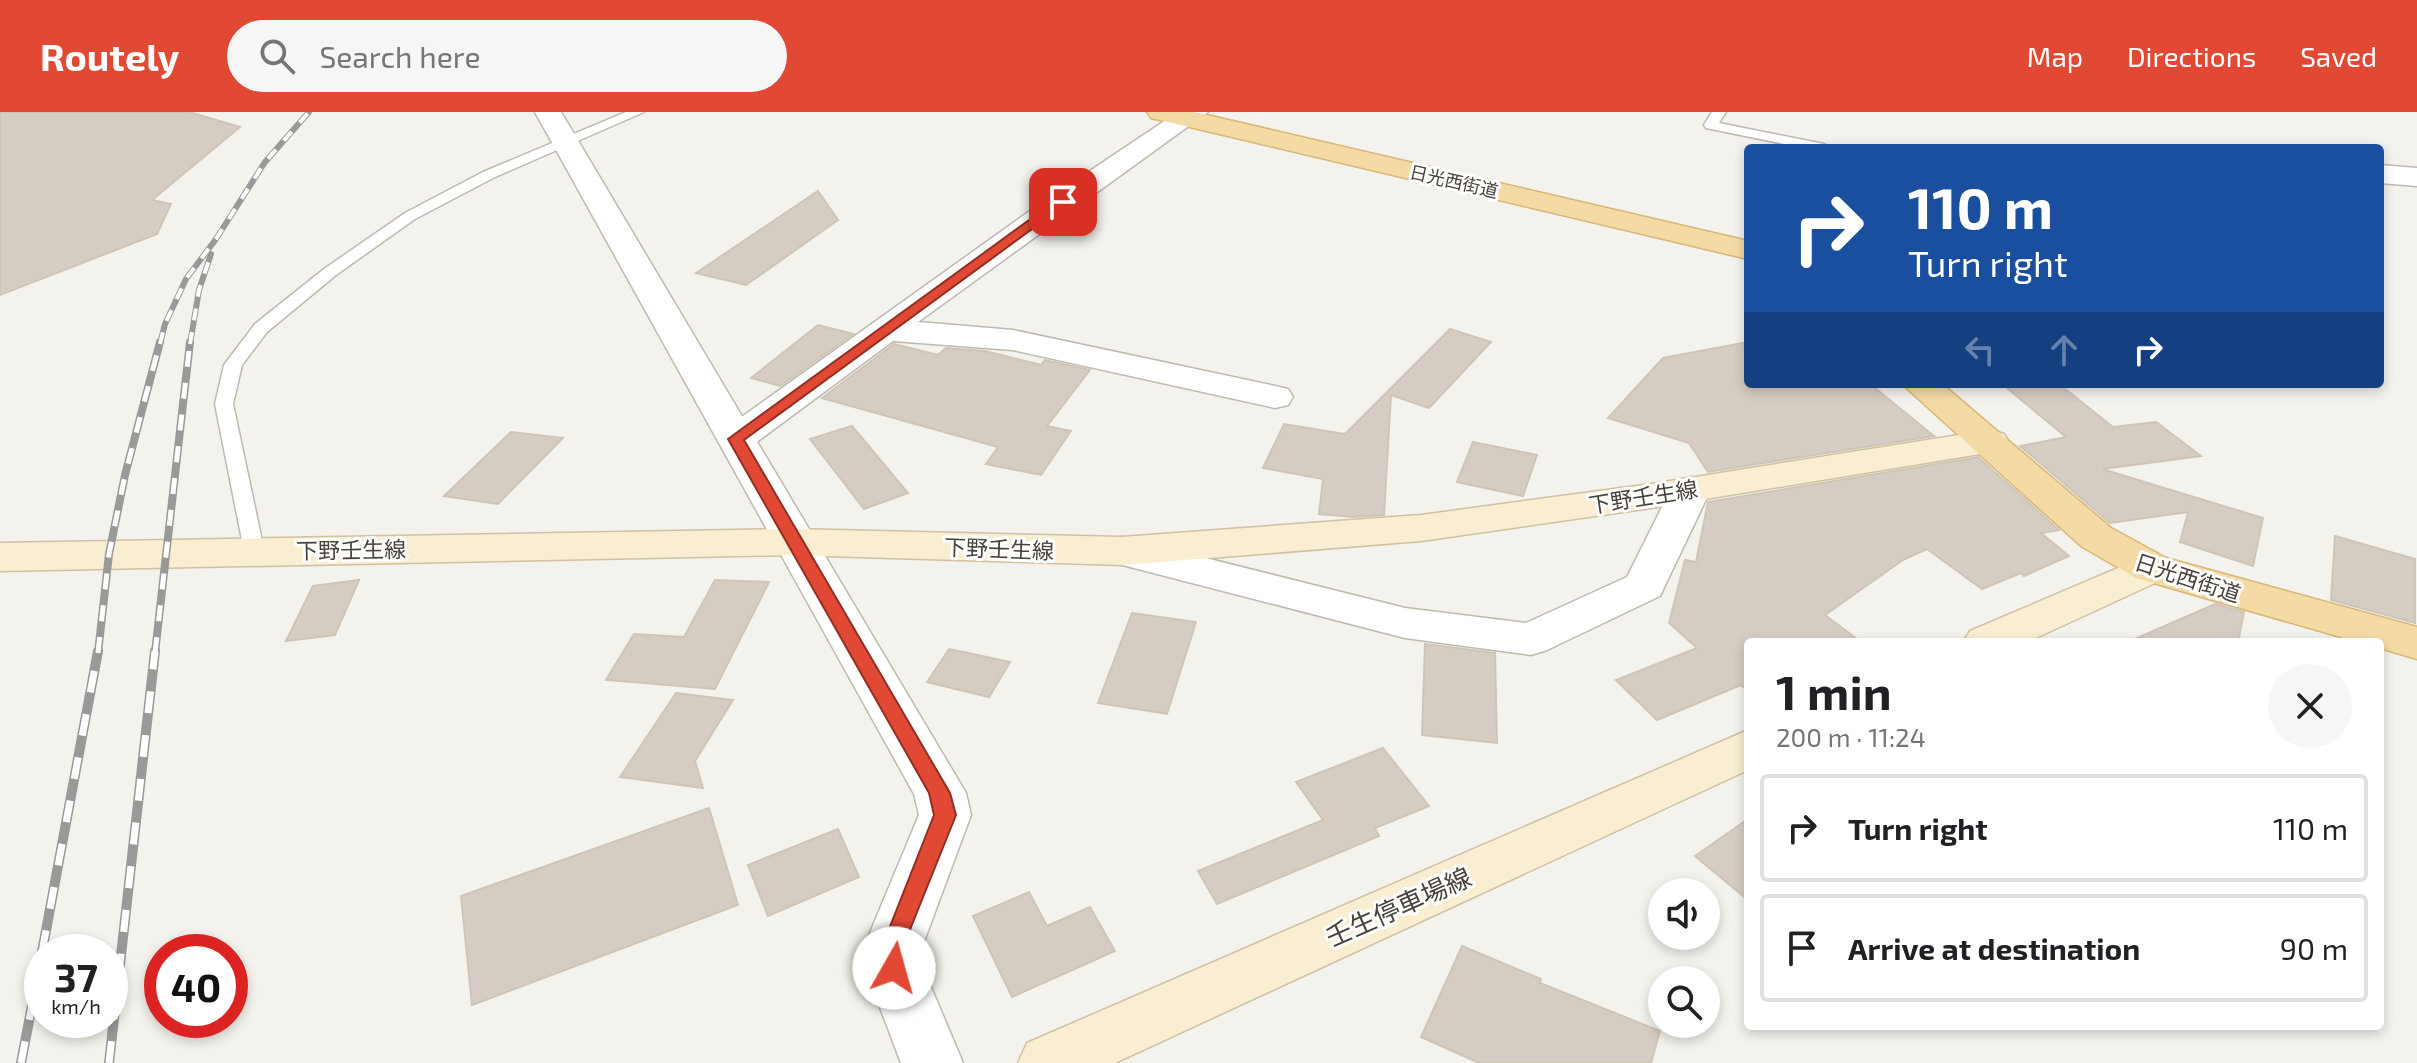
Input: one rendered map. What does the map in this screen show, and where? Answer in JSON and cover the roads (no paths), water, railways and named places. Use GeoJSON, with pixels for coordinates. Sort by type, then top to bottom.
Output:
{"type":"FeatureCollection","features":[{"type":"Feature","properties":{"kind":"main road","name":"日光西街道"},"geometry":{"type":"LineString","coordinates":[[1180,114],[1744,249]]}},
{"type":"Feature","properties":{"kind":"main road","name":"日光西街道"},"geometry":{"type":"LineString","coordinates":[[1925,388],[2096,537],[2127,557],[2151,568],[2417,643]]}},
{"type":"Feature","properties":{"kind":"main road","name":"下野壬生線"},"geometry":{"type":"LineString","coordinates":[[0,557],[793,542],[1122,551],[1421,528],[1990,442]]}},
{"type":"Feature","properties":{"kind":"main road"},"geometry":{"type":"LineString","coordinates":[[1995,638],[2151,568]]}},
{"type":"Feature","properties":{"kind":"main road","name":"壬生停車場線"},"geometry":{"type":"LineString","coordinates":[[1049,1063],[1744,751]]}},
{"type":"Feature","properties":{"kind":"street"},"geometry":{"type":"LineString","coordinates":[[736,439],[1180,114]]}},
{"type":"Feature","properties":{"kind":"street"},"geometry":{"type":"LineString","coordinates":[[556,127],[940,793],[945,815],[893,947],[894,968],[932,1063]]}},
{"type":"Feature","properties":{"kind":"street"},"geometry":{"type":"LineString","coordinates":[[2384,174],[2417,177]]}},
{"type":"Feature","properties":{"kind":"street"},"geometry":{"type":"LineString","coordinates":[[886,330],[1013,340],[1275,397]]}},
{"type":"Feature","properties":{"kind":"street"},"geometry":{"type":"LineString","coordinates":[[1122,551],[1405,623],[1531,639],[1644,586],[1691,489]]}},
{"type":"Feature","properties":{"kind":"lane"},"geometry":{"type":"LineString","coordinates":[[253,550],[224,404],[233,365],[261,328],[330,272],[410,216],[488,175],[556,127],[637,112]]}},
{"type":"Feature","properties":{"kind":"lane"},"geometry":{"type":"LineString","coordinates":[[1719,112],[1711,125],[1804,144]]}},
{"type":"Feature","properties":{"kind":"railway"},"geometry":{"type":"LineString","coordinates":[[160,344],[165,324],[186,279],[216,239],[265,162],[309,112]]}},
{"type":"Feature","properties":{"kind":"railway"},"geometry":{"type":"LineString","coordinates":[[190,344],[199,290],[211,254]]}},
{"type":"Feature","properties":{"kind":"railway"},"geometry":{"type":"LineString","coordinates":[[98,653],[109,554],[125,475],[160,342]]}},
{"type":"Feature","properties":{"kind":"railway"},"geometry":{"type":"LineString","coordinates":[[155,653],[190,342]]}},
{"type":"Feature","properties":{"kind":"railway"},"geometry":{"type":"LineString","coordinates":[[45,934],[98,651]]}},
{"type":"Feature","properties":{"kind":"railway"},"geometry":{"type":"LineString","coordinates":[[109,1063],[155,651]]}},
{"type":"Feature","properties":{"kind":"railway"},"geometry":{"type":"LineString","coordinates":[[21,1063],[26,1038]]}}]}
